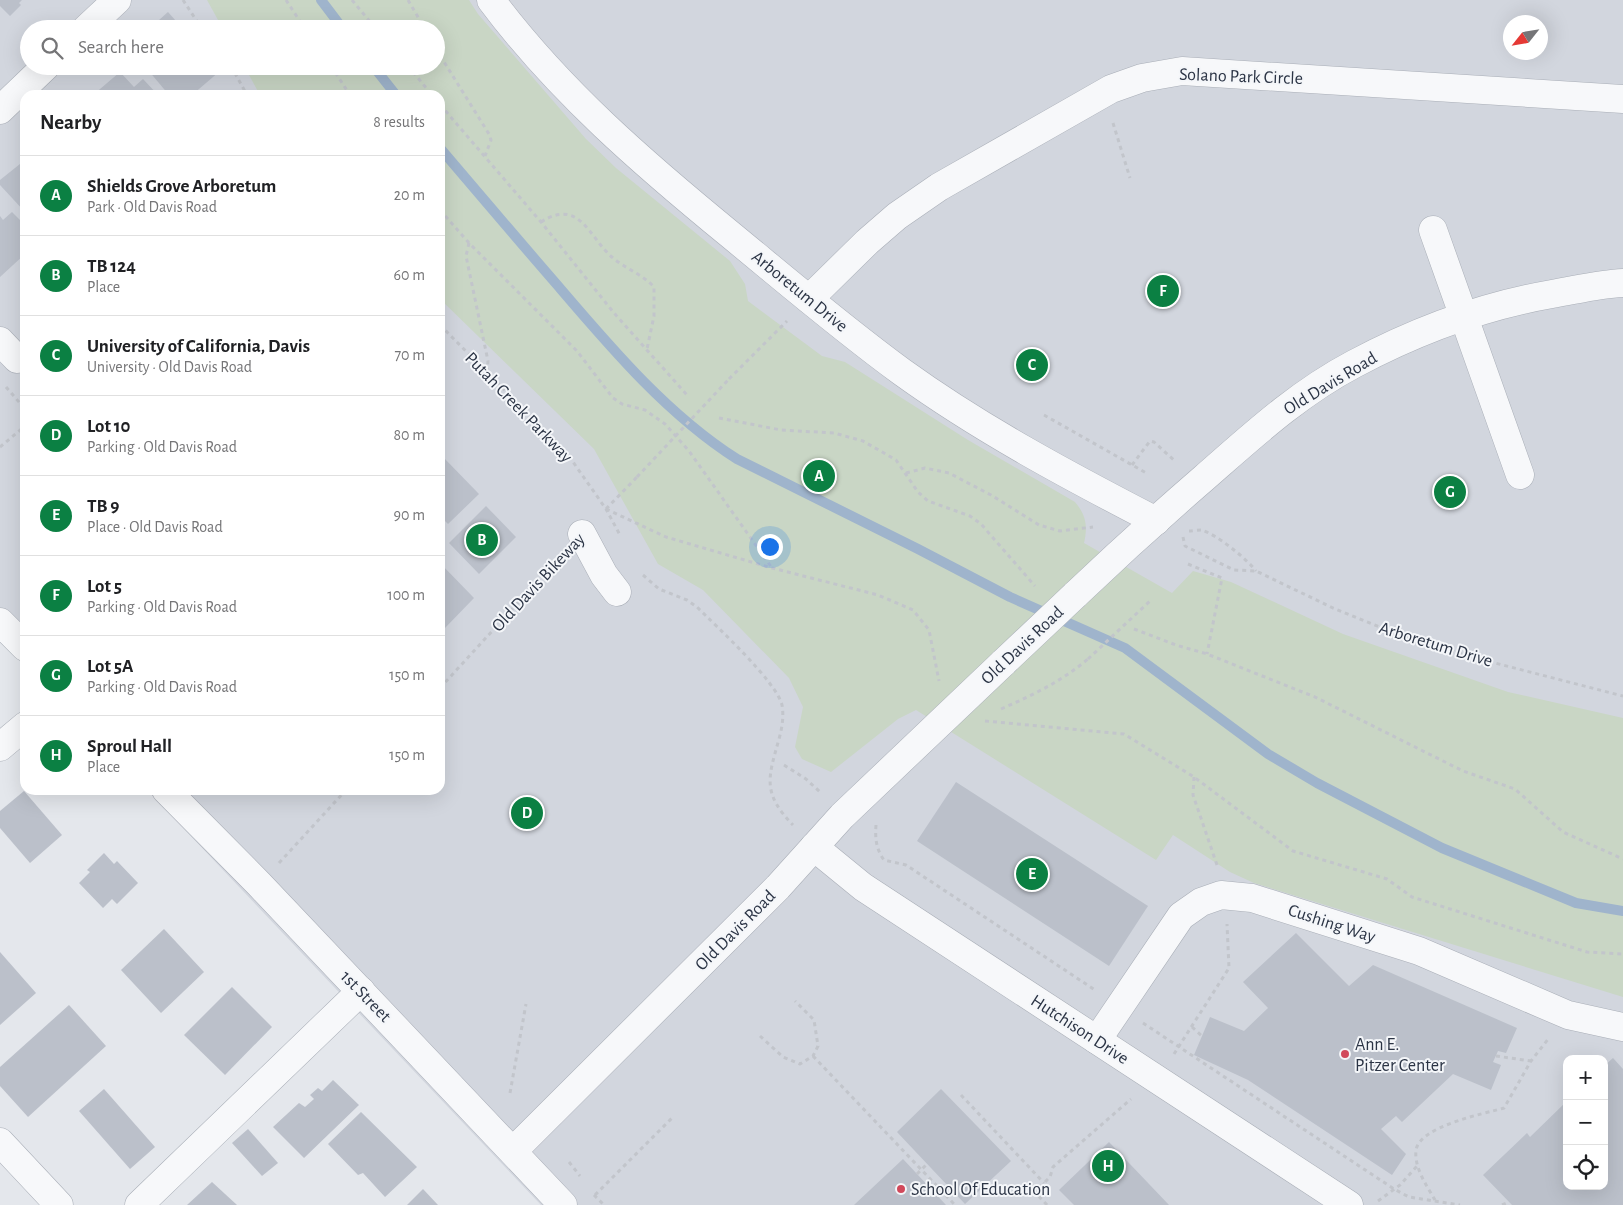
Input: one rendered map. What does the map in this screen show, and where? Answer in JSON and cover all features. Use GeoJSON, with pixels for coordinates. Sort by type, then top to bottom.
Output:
{"type":"FeatureCollection","features":[{"type":"Feature","properties":{"kind":"street"},"geometry":{"type":"LineString","coordinates":[[96,20],[117,0]]}},
{"type":"Feature","properties":{"kind":"street","name":"Arboretum Drive"},"geometry":{"type":"LineString","coordinates":[[491,0],[507,22],[593,117],[688,200],[902,372],[992,432],[1156,520]]}},
{"type":"Feature","properties":{"kind":"street","name":"Solano Park Circle"},"geometry":{"type":"LineString","coordinates":[[809,299],[867,242],[897,216],[939,188],[1111,89],[1142,78],[1182,71],[1623,99]]}},
{"type":"Feature","properties":{"kind":"street"},"geometry":{"type":"LineString","coordinates":[[21,90],[37,75]]}},
{"type":"Feature","properties":{"kind":"street"},"geometry":{"type":"LineString","coordinates":[[0,110],[20,91]]}},
{"type":"Feature","properties":{"kind":"street"},"geometry":{"type":"LineString","coordinates":[[1434,230],[1520,475]]}},
{"type":"Feature","properties":{"kind":"street","name":"Old Davis Road"},"geometry":{"type":"LineString","coordinates":[[513,1151],[778,887],[842,816],[1075,595],[1241,444],[1307,394],[1354,364],[1464,316],[1529,298],[1607,284],[1623,283]]}},
{"type":"Feature","properties":{"kind":"street"},"geometry":{"type":"LineString","coordinates":[[582,534],[604,575],[617,592]]}},
{"type":"Feature","properties":{"kind":"street"},"geometry":{"type":"LineString","coordinates":[[0,622],[20,642]]}},
{"type":"Feature","properties":{"kind":"street"},"geometry":{"type":"LineString","coordinates":[[0,747],[20,730]]}},
{"type":"Feature","properties":{"kind":"street","name":"1st Street"},"geometry":{"type":"LineString","coordinates":[[171,795],[260,884],[563,1205]]}},
{"type":"Feature","properties":{"kind":"street","name":"Hutchison Drive"},"geometry":{"type":"LineString","coordinates":[[814,847],[863,887],[1349,1205]]}},
{"type":"Feature","properties":{"kind":"street","name":"Cushing Way"},"geometry":{"type":"LineString","coordinates":[[1097,1040],[1181,916],[1201,902],[1221,895],[1252,898],[1419,951],[1568,1015],[1623,1027]]}},
{"type":"Feature","properties":{"kind":"street"},"geometry":{"type":"LineString","coordinates":[[139,1205],[361,991]]}},
{"type":"Feature","properties":{"kind":"street"},"geometry":{"type":"LineString","coordinates":[[0,1142],[59,1205]]}},
{"type":"Feature","properties":{"kind":"path"},"geometry":{"type":"LineString","coordinates":[[183,0],[196,20]]}},
{"type":"Feature","properties":{"kind":"path"},"geometry":{"type":"LineString","coordinates":[[286,0],[299,20]]}},
{"type":"Feature","properties":{"kind":"path"},"geometry":{"type":"LineString","coordinates":[[352,0],[369,20]]}},
{"type":"Feature","properties":{"kind":"path"},"geometry":{"type":"LineString","coordinates":[[408,0],[420,20]]}},
{"type":"Feature","properties":{"kind":"path"},"geometry":{"type":"LineString","coordinates":[[445,63],[489,134],[491,140],[484,156]]}},
{"type":"Feature","properties":{"kind":"path"},"geometry":{"type":"LineString","coordinates":[[236,75],[244,90]]}},
{"type":"Feature","properties":{"kind":"path"},"geometry":{"type":"LineString","coordinates":[[336,75],[347,90]]}},
{"type":"Feature","properties":{"kind":"path"},"geometry":{"type":"LineString","coordinates":[[415,75],[428,90]]}},
{"type":"Feature","properties":{"kind":"path"},"geometry":{"type":"LineString","coordinates":[[445,112],[541,222],[614,313],[687,395]]}},
{"type":"Feature","properties":{"kind":"path"},"geometry":{"type":"LineString","coordinates":[[1111,119],[1130,178]]}},
{"type":"Feature","properties":{"kind":"path"},"geometry":{"type":"LineString","coordinates":[[541,222],[550,216],[565,214],[582,221],[607,253],[646,278],[654,287],[654,316],[647,349]]}},
{"type":"Feature","properties":{"kind":"path"},"geometry":{"type":"LineString","coordinates":[[445,216],[577,350],[612,398],[622,404],[645,410],[665,424],[689,451],[772,568]]}},
{"type":"Feature","properties":{"kind":"path"},"geometry":{"type":"LineString","coordinates":[[470,243],[466,256],[488,362],[487,372]]}},
{"type":"Feature","properties":{"kind":"path","name":"Old Davis Bikeway"},"geometry":{"type":"LineString","coordinates":[[445,683],[729,379],[809,299]]}},
{"type":"Feature","properties":{"kind":"path","name":"Putah Creek Parkway"},"geometry":{"type":"LineString","coordinates":[[445,330],[566,452],[606,509],[622,541]]}},
{"type":"Feature","properties":{"kind":"path"},"geometry":{"type":"LineString","coordinates":[[0,381],[20,403]]}},
{"type":"Feature","properties":{"kind":"path"},"geometry":{"type":"LineString","coordinates":[[1044,415],[1148,474]]}},
{"type":"Feature","properties":{"kind":"path"},"geometry":{"type":"LineString","coordinates":[[719,418],[781,430],[834,433],[863,440],[896,460],[918,492],[928,501],[970,516],[981,524],[1035,586]]}},
{"type":"Feature","properties":{"kind":"path"},"geometry":{"type":"LineString","coordinates":[[0,447],[20,430]]}},
{"type":"Feature","properties":{"kind":"path"},"geometry":{"type":"LineString","coordinates":[[1132,465],[1145,444],[1150,441],[1154,442],[1176,463]]}},
{"type":"Feature","properties":{"kind":"path"},"geometry":{"type":"LineString","coordinates":[[906,473],[926,468],[949,473],[992,495],[1039,525],[1060,531],[1093,527]]}},
{"type":"Feature","properties":{"kind":"path"},"geometry":{"type":"LineString","coordinates":[[606,509],[666,537],[772,568],[878,595],[913,610],[929,630],[944,697],[954,710],[973,720],[1124,734],[1194,777],[1293,851],[1387,880],[1412,897],[1587,952],[1623,954]]}},
{"type":"Feature","properties":{"kind":"path","name":"Arboretum Drive"},"geometry":{"type":"LineString","coordinates":[[1256,571],[1247,559],[1201,530],[1182,532],[1185,546],[1199,554],[1234,570],[1256,571],[1333,608],[1382,628],[1468,656],[1623,696]]}},
{"type":"Feature","properties":{"kind":"path"},"geometry":{"type":"LineString","coordinates":[[1188,564],[1222,578],[1208,654]]}},
{"type":"Feature","properties":{"kind":"path"},"geometry":{"type":"LineString","coordinates":[[639,569],[659,589],[687,600],[697,607],[770,684],[782,704],[783,723],[769,776],[770,792],[790,822],[814,847]]}},
{"type":"Feature","properties":{"kind":"path"},"geometry":{"type":"LineString","coordinates":[[1000,709],[1036,694],[1067,677],[1151,600]]}},
{"type":"Feature","properties":{"kind":"path"},"geometry":{"type":"LineString","coordinates":[[1134,629],[1176,645],[1208,654],[1315,697],[1463,771],[1515,789],[1563,832],[1623,859]]}},
{"type":"Feature","properties":{"kind":"path"},"geometry":{"type":"LineString","coordinates":[[784,765],[806,779],[820,792]]}},
{"type":"Feature","properties":{"kind":"path"},"geometry":{"type":"LineString","coordinates":[[1194,777],[1194,795],[1217,865]]}},
{"type":"Feature","properties":{"kind":"path"},"geometry":{"type":"LineString","coordinates":[[260,884],[341,795]]}},
{"type":"Feature","properties":{"kind":"path"},"geometry":{"type":"LineString","coordinates":[[880,816],[875,836],[879,852],[884,860],[906,864],[1394,1190],[1409,1197],[1460,1205]]}},
{"type":"Feature","properties":{"kind":"path"},"geometry":{"type":"LineString","coordinates":[[1172,1056],[1179,1048],[1229,968],[1227,918]]}},
{"type":"Feature","properties":{"kind":"path"},"geometry":{"type":"LineString","coordinates":[[760,1036],[784,1057],[800,1064],[813,1056],[818,1046],[814,1020],[795,1001]]}},
{"type":"Feature","properties":{"kind":"path"},"geometry":{"type":"LineString","coordinates":[[510,1093],[526,1004]]}},
{"type":"Feature","properties":{"kind":"path"},"geometry":{"type":"LineString","coordinates":[[1436,1201],[1423,1178],[1418,1164],[1416,1149],[1423,1138],[1441,1126],[1504,1108],[1531,1061],[1568,1015]]}},
{"type":"Feature","properties":{"kind":"path"},"geometry":{"type":"LineString","coordinates":[[1192,1027],[1202,1036]]}},
{"type":"Feature","properties":{"kind":"path"},"geometry":{"type":"LineString","coordinates":[[813,1056],[955,1205]]}},
{"type":"Feature","properties":{"kind":"path"},"geometry":{"type":"LineString","coordinates":[[1496,1056],[1531,1061]]}},
{"type":"Feature","properties":{"kind":"path"},"geometry":{"type":"LineString","coordinates":[[961,1095],[1044,1183]]}},
{"type":"Feature","properties":{"kind":"path"},"geometry":{"type":"LineString","coordinates":[[1047,1205],[1035,1192],[1050,1177],[1053,1167],[1132,1099]]}},
{"type":"Feature","properties":{"kind":"path"},"geometry":{"type":"LineString","coordinates":[[595,1195],[673,1117]]}},
{"type":"Feature","properties":{"kind":"path"},"geometry":{"type":"LineString","coordinates":[[917,1174],[927,1164]]}},
{"type":"Feature","properties":{"kind":"path"},"geometry":{"type":"LineString","coordinates":[[1372,1205],[1394,1190],[1418,1164]]}},
{"type":"Feature","properties":{"kind":"path"},"geometry":{"type":"LineString","coordinates":[[1502,1205],[1509,1202]]}},
{"type":"Feature","properties":{"kind":"shaded area"},"geometry":{"type":"Polygon","coordinates":[[[0,0],[1623,0],[1623,1205],[541,1205],[152,795],[445,795],[445,90],[20,90],[20,657],[0,636],[0,0]]]}},
{"type":"Feature","properties":{"kind":"green space"},"geometry":{"type":"Polygon","coordinates":[[[207,0],[469,0],[478,14],[586,139],[616,168],[730,261],[745,284],[748,301],[822,356],[845,362],[968,440],[1075,502],[1082,512],[1085,521],[1084,543],[1172,593],[1193,571],[1231,582],[1343,634],[1508,692],[1623,718],[1623,997],[1254,883],[1230,872],[1173,835],[1156,860],[916,710],[898,719],[831,772],[802,759],[795,747],[803,707],[789,678],[703,590],[658,564],[594,449],[445,304],[445,90],[257,90],[249,75],[445,75],[445,20],[218,20],[207,0]]]}},
{"type":"Feature","properties":{"kind":"building"},"geometry":{"type":"Polygon","coordinates":[[[0,0],[22,0],[19,3],[21,5],[10,16],[0,6],[0,0]]]}},
{"type":"Feature","properties":{"kind":"building"},"geometry":{"type":"Polygon","coordinates":[[[168,12],[175,20],[159,20],[168,12]]]}},
{"type":"Feature","properties":{"kind":"building"},"geometry":{"type":"Polygon","coordinates":[[[116,75],[123,75],[134,87],[143,79],[153,90],[99,90],[116,75]]]}},
{"type":"Feature","properties":{"kind":"building"},"geometry":{"type":"Polygon","coordinates":[[[152,75],[215,75],[198,90],[165,90],[152,75]]]}},
{"type":"Feature","properties":{"kind":"building"},"geometry":{"type":"Polygon","coordinates":[[[20,164],[20,207],[0,185],[0,180],[20,164]]]}},
{"type":"Feature","properties":{"kind":"building"},"geometry":{"type":"Polygon","coordinates":[[[12,212],[20,220],[20,259],[0,277],[0,216],[3,220],[12,212]]]}},
{"type":"Feature","properties":{"kind":"building"},"geometry":{"type":"Polygon","coordinates":[[[445,459],[479,494],[448,524],[445,521],[445,459]]]}},
{"type":"Feature","properties":{"kind":"building"},"geometry":{"type":"Polygon","coordinates":[[[486,506],[516,537],[479,574],[449,543],[486,506]]]}},
{"type":"Feature","properties":{"kind":"building"},"geometry":{"type":"Polygon","coordinates":[[[445,568],[474,598],[445,628],[445,568]]]}},
{"type":"Feature","properties":{"kind":"building"},"geometry":{"type":"Polygon","coordinates":[[[956,782],[1148,906],[1109,966],[917,841],[956,782]]]}},
{"type":"Feature","properties":{"kind":"building"},"geometry":{"type":"Polygon","coordinates":[[[20,794],[27,795],[62,835],[30,863],[0,828],[0,811],[20,794]]]}},
{"type":"Feature","properties":{"kind":"building"},"geometry":{"type":"Polygon","coordinates":[[[104,853],[114,864],[117,861],[138,883],[117,904],[112,899],[103,908],[79,883],[90,872],[87,870],[104,853]]]}},
{"type":"Feature","properties":{"kind":"building"},"geometry":{"type":"Polygon","coordinates":[[[164,929],[204,972],[161,1013],[121,970],[164,929]]]}},
{"type":"Feature","properties":{"kind":"building","name":"Ann E. Pitzer Center"},"geometry":{"type":"Polygon","coordinates":[[[1296,933],[1349,986],[1373,965],[1517,1028],[1506,1053],[1498,1051],[1493,1062],[1501,1065],[1491,1090],[1453,1074],[1402,1122],[1396,1116],[1381,1129],[1406,1154],[1392,1175],[1248,1080],[1194,1055],[1210,1017],[1244,1031],[1268,1008],[1243,982],[1296,933]]]}},
{"type":"Feature","properties":{"kind":"building"},"geometry":{"type":"Polygon","coordinates":[[[0,952],[36,993],[0,1025],[0,952]]]}},
{"type":"Feature","properties":{"kind":"building"},"geometry":{"type":"Polygon","coordinates":[[[232,987],[272,1027],[225,1075],[184,1035],[232,987]]]}},
{"type":"Feature","properties":{"kind":"building"},"geometry":{"type":"Polygon","coordinates":[[[69,1005],[106,1046],[28,1117],[0,1086],[0,1067],[69,1005]]]}},
{"type":"Feature","properties":{"kind":"building"},"geometry":{"type":"Polygon","coordinates":[[[1613,1058],[1623,1069],[1623,1205],[1512,1205],[1483,1175],[1527,1133],[1530,1137],[1563,1105],[1563,1190],[1608,1190],[1608,1062],[1613,1058]]]}},
{"type":"Feature","properties":{"kind":"building"},"geometry":{"type":"Polygon","coordinates":[[[333,1080],[359,1105],[304,1158],[273,1127],[299,1103],[305,1107],[314,1099],[310,1095],[318,1088],[322,1091],[333,1080]]]}},
{"type":"Feature","properties":{"kind":"building"},"geometry":{"type":"Polygon","coordinates":[[[104,1089],[155,1147],[130,1169],[79,1111],[104,1089]]]}},
{"type":"Feature","properties":{"kind":"building"},"geometry":{"type":"Polygon","coordinates":[[[941,1089],[1011,1161],[965,1204],[897,1132],[941,1089]]]}},
{"type":"Feature","properties":{"kind":"building"},"geometry":{"type":"Polygon","coordinates":[[[361,1112],[417,1167],[385,1197],[363,1173],[358,1175],[328,1144],[361,1112]]]}},
{"type":"Feature","properties":{"kind":"building"},"geometry":{"type":"Polygon","coordinates":[[[248,1129],[278,1163],[262,1176],[232,1143],[248,1129]]]}},
{"type":"Feature","properties":{"kind":"building"},"geometry":{"type":"Polygon","coordinates":[[[1109,1142],[1169,1205],[1074,1205],[1059,1190],[1109,1142]]]}},
{"type":"Feature","properties":{"kind":"building","name":"School Of Education"},"geometry":{"type":"Polygon","coordinates":[[[903,1159],[946,1205],[854,1205],[903,1159]]]}},
{"type":"Feature","properties":{"kind":"building"},"geometry":{"type":"Polygon","coordinates":[[[212,1182],[237,1205],[187,1205],[212,1182]]]}},
{"type":"Feature","properties":{"kind":"building"},"geometry":{"type":"Polygon","coordinates":[[[423,1189],[438,1205],[407,1205],[423,1189]]]}},
{"type":"Feature","properties":{"kind":"waterway"},"geometry":{"type":"LineString","coordinates":[[321,0],[336,20]]}},
{"type":"Feature","properties":{"kind":"waterway"},"geometry":{"type":"LineString","coordinates":[[380,75],[392,90]]}},
{"type":"Feature","properties":{"kind":"waterway"},"geometry":{"type":"LineString","coordinates":[[445,154],[599,334],[642,380],[664,402],[712,442],[737,459],[1010,597],[1125,648],[1268,754],[1317,783],[1442,848],[1576,903],[1623,911]]}},
{"type":"Feature","properties":{"kind":"place","name":"Lot 5"},"geometry":{"type":"Point","coordinates":[1163,291]}},
{"type":"Feature","properties":{"kind":"place","name":"University of California, Davis"},"geometry":{"type":"Point","coordinates":[1032,365]}},
{"type":"Feature","properties":{"kind":"place","name":"Shields Grove Arboretum"},"geometry":{"type":"Point","coordinates":[819,476]}},
{"type":"Feature","properties":{"kind":"place","name":"Lot 5A"},"geometry":{"type":"Point","coordinates":[1450,492]}},
{"type":"Feature","properties":{"kind":"place","name":"TB 124"},"geometry":{"type":"Point","coordinates":[482,540]}},
{"type":"Feature","properties":{"kind":"place","name":"Lot 10"},"geometry":{"type":"Point","coordinates":[527,813]}},
{"type":"Feature","properties":{"kind":"place","name":"TB 9"},"geometry":{"type":"Point","coordinates":[1032,874]}},
{"type":"Feature","properties":{"kind":"place","name":"Ann E. Pitzer Center"},"geometry":{"type":"Point","coordinates":[1345,1054]}},
{"type":"Feature","properties":{"kind":"place","name":"Sproul Hall"},"geometry":{"type":"Point","coordinates":[1108,1166]}},
{"type":"Feature","properties":{"kind":"place","name":"School Of Education"},"geometry":{"type":"Point","coordinates":[901,1189]}}]}
